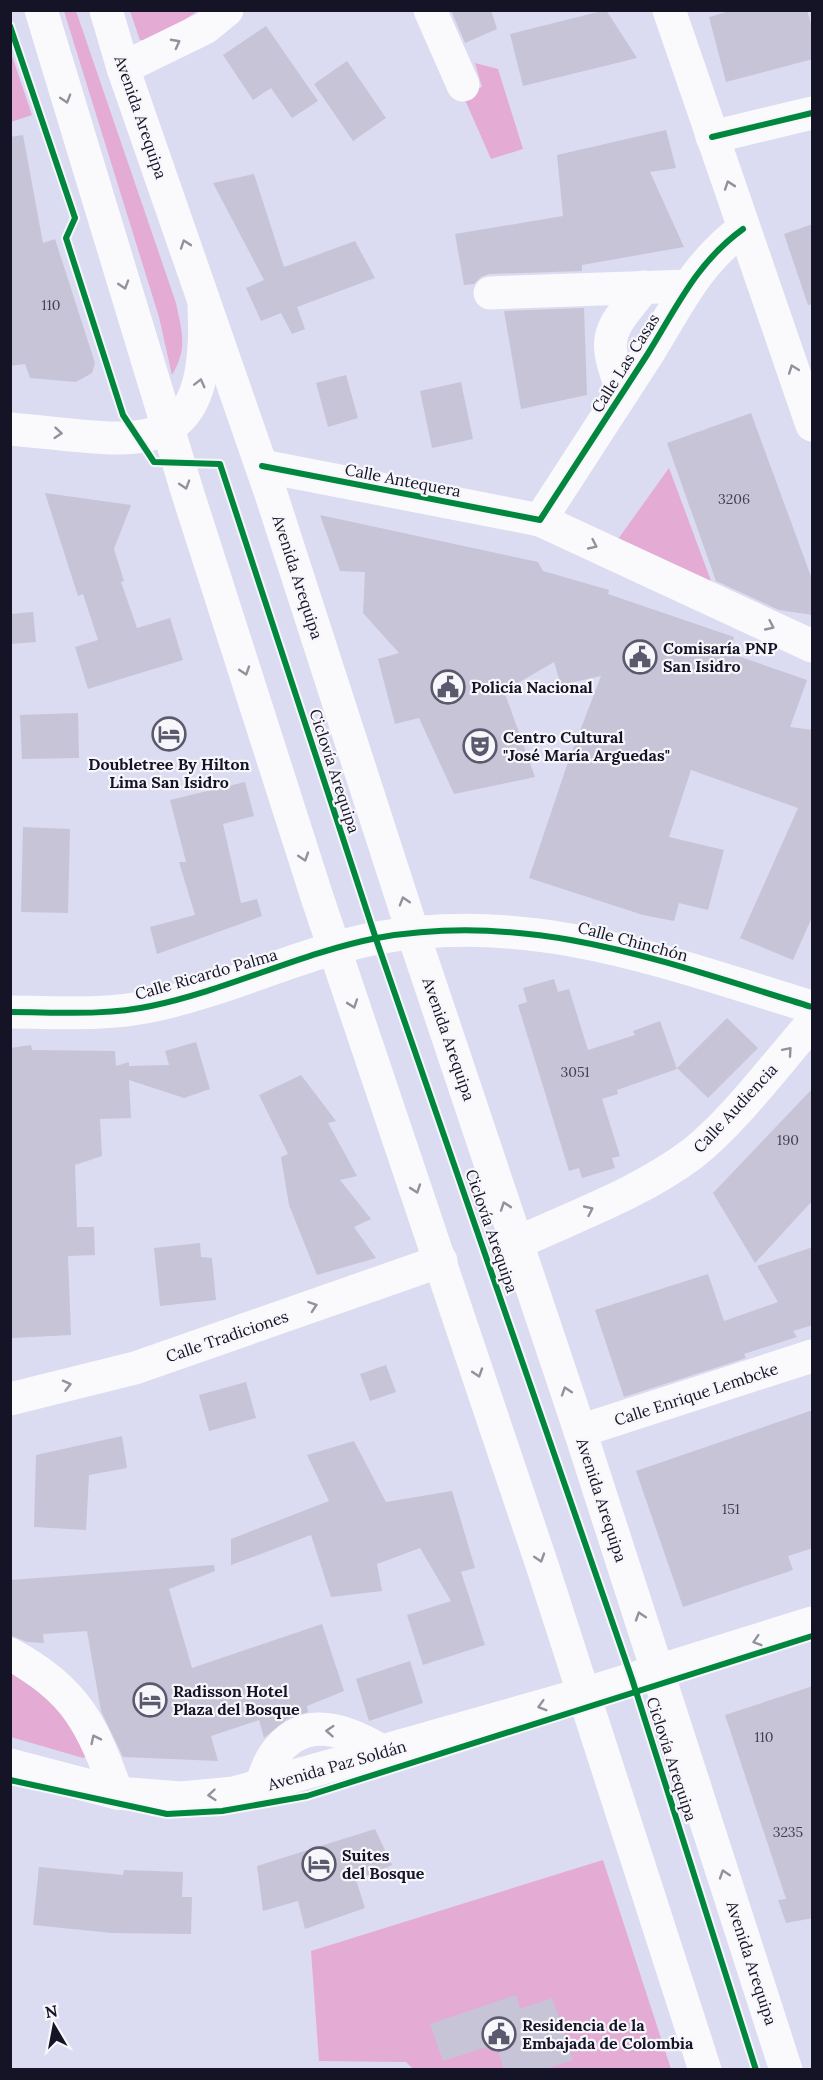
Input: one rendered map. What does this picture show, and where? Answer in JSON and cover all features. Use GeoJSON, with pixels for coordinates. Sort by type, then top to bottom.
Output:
{"type":"FeatureCollection","features":[{"type":"Feature","properties":{"kind":"main road"},"geometry":{"type":"LineString","coordinates":[[35,10],[48,43]]}},
{"type":"Feature","properties":{"kind":"main road"},"geometry":{"type":"LineString","coordinates":[[40,10],[48,43],[168,430],[335,948],[584,1694],[705,2070]]}},
{"type":"Feature","properties":{"kind":"main road","name":"Avenida Arequipa"},"geometry":{"type":"LineString","coordinates":[[106,10],[123,68],[262,466],[413,933],[580,1431],[786,2070]]}},
{"type":"Feature","properties":{"kind":"main road"},"geometry":{"type":"LineString","coordinates":[[123,68],[205,28],[227,10]]}},
{"type":"Feature","properties":{"kind":"main road"},"geometry":{"type":"LineString","coordinates":[[430,10],[463,85]]}},
{"type":"Feature","properties":{"kind":"main road"},"geometry":{"type":"LineString","coordinates":[[669,10],[743,229],[813,424]]}},
{"type":"Feature","properties":{"kind":"main road"},"geometry":{"type":"LineString","coordinates":[[712,137],[813,113]]}},
{"type":"Feature","properties":{"kind":"main road","name":"Calle Las Casas"},"geometry":{"type":"LineString","coordinates":[[540,520],[688,286],[714,252],[743,229]]}},
{"type":"Feature","properties":{"kind":"main road"},"geometry":{"type":"LineString","coordinates":[[490,293],[688,286]]}},
{"type":"Feature","properties":{"kind":"main road"},"geometry":{"type":"LineString","coordinates":[[623,392],[611,361],[610,331],[644,287]]}},
{"type":"Feature","properties":{"kind":"main road"},"geometry":{"type":"LineString","coordinates":[[10,429],[128,438],[155,435],[168,430],[187,412],[199,388],[205,347],[204,299]]}},
{"type":"Feature","properties":{"kind":"main road","name":"Calle Antequera"},"geometry":{"type":"LineString","coordinates":[[262,466],[540,520],[813,646]]}},
{"type":"Feature","properties":{"kind":"main road","name":"Calle Chinchón"},"geometry":{"type":"LineString","coordinates":[[335,948],[413,933],[499,932],[568,937],[641,955],[813,1007]]}},
{"type":"Feature","properties":{"kind":"main road","name":"Calle Ricardo Palma"},"geometry":{"type":"LineString","coordinates":[[10,1012],[114,1012],[149,1007],[202,993],[335,948]]}},
{"type":"Feature","properties":{"kind":"main road","name":"Calle Audiencia"},"geometry":{"type":"LineString","coordinates":[[517,1243],[642,1185],[693,1153],[720,1128],[813,1023]]}},
{"type":"Feature","properties":{"kind":"main road","name":"Calle Tradiciones"},"geometry":{"type":"LineString","coordinates":[[10,1399],[135,1368],[441,1261]]}},
{"type":"Feature","properties":{"kind":"main road","name":"Calle Enrique Lembcke"},"geometry":{"type":"LineString","coordinates":[[580,1431],[813,1356]]}},
{"type":"Feature","properties":{"kind":"main road","name":"Avenida Paz Soldán"},"geometry":{"type":"LineString","coordinates":[[10,1765],[117,1793],[181,1798],[234,1794],[584,1694],[813,1623]]}},
{"type":"Feature","properties":{"kind":"main road"},"geometry":{"type":"LineString","coordinates":[[10,1654],[48,1678],[69,1695],[94,1736],[117,1793]]}},
{"type":"Feature","properties":{"kind":"shaded area"},"geometry":{"type":"Polygon","coordinates":[[[64,11],[76,11],[176,303],[182,331],[182,348],[172,375],[159,317],[64,11]]]}},
{"type":"Feature","properties":{"kind":"shaded area"},"geometry":{"type":"Polygon","coordinates":[[[130,11],[197,11],[153,42],[140,40],[130,11]]]}},
{"type":"Feature","properties":{"kind":"shaded area"},"geometry":{"type":"Polygon","coordinates":[[[10,50],[32,115],[11,122],[10,122],[10,50]]]}},
{"type":"Feature","properties":{"kind":"shaded area"},"geometry":{"type":"Polygon","coordinates":[[[475,63],[498,69],[523,149],[491,159],[462,93],[482,87],[475,63]]]}},
{"type":"Feature","properties":{"kind":"shaded area"},"geometry":{"type":"Polygon","coordinates":[[[669,468],[714,589],[616,542],[669,468]]]}},
{"type":"Feature","properties":{"kind":"shaded area"},"geometry":{"type":"Polygon","coordinates":[[[10,1672],[58,1705],[88,1755],[83,1758],[11,1737],[10,1672]]]}},
{"type":"Feature","properties":{"kind":"shaded area"},"geometry":{"type":"Polygon","coordinates":[[[603,1860],[671,2069],[414,2070],[406,2062],[319,2061],[311,1951],[603,1860]]]}},
{"type":"Feature","properties":{"kind":"building"},"geometry":{"type":"Polygon","coordinates":[[[451,10],[491,10],[497,29],[465,43],[451,10]]]}},
{"type":"Feature","properties":{"kind":"building"},"geometry":{"type":"Polygon","coordinates":[[[606,10],[637,58],[523,86],[510,34],[606,10]]]}},
{"type":"Feature","properties":{"kind":"building"},"geometry":{"type":"Polygon","coordinates":[[[733,10],[807,10],[813,31],[813,59],[726,82],[709,17],[733,10]]]}},
{"type":"Feature","properties":{"kind":"building"},"geometry":{"type":"Polygon","coordinates":[[[266,26],[318,101],[292,118],[271,88],[253,100],[223,55],[266,26]]]}},
{"type":"Feature","properties":{"kind":"building"},"geometry":{"type":"Polygon","coordinates":[[[347,61],[386,118],[353,141],[314,84],[347,61]]]}},
{"type":"Feature","properties":{"kind":"building"},"geometry":{"type":"Polygon","coordinates":[[[666,130],[676,168],[650,172],[684,247],[582,265],[582,271],[489,274],[481,277],[474,284],[464,285],[455,234],[563,216],[557,155],[666,130]]]}},
{"type":"Feature","properties":{"kind":"building"},"geometry":{"type":"Polygon","coordinates":[[[23,135],[43,243],[55,239],[95,363],[92,373],[76,382],[30,378],[25,364],[10,366],[10,137],[23,135]]]}},
{"type":"Feature","properties":{"kind":"building"},"geometry":{"type":"Polygon","coordinates":[[[254,174],[284,267],[355,241],[375,278],[297,307],[305,329],[292,334],[281,313],[261,321],[246,288],[264,280],[213,183],[254,174]]]}},
{"type":"Feature","properties":{"kind":"building"},"geometry":{"type":"Polygon","coordinates":[[[813,224],[813,304],[808,305],[784,234],[813,224]]]}},
{"type":"Feature","properties":{"kind":"building"},"geometry":{"type":"Polygon","coordinates":[[[584,308],[587,395],[521,409],[504,311],[584,308]]]}},
{"type":"Feature","properties":{"kind":"building"},"geometry":{"type":"Polygon","coordinates":[[[346,375],[358,418],[328,427],[316,383],[346,375]]]}},
{"type":"Feature","properties":{"kind":"building"},"geometry":{"type":"Polygon","coordinates":[[[461,382],[473,439],[432,448],[420,391],[461,382]]]}},
{"type":"Feature","properties":{"kind":"building"},"geometry":{"type":"Polygon","coordinates":[[[751,413],[813,582],[813,615],[779,610],[716,581],[667,443],[751,413]]]}},
{"type":"Feature","properties":{"kind":"building"},"geometry":{"type":"Polygon","coordinates":[[[45,493],[131,505],[114,549],[124,581],[121,582],[137,628],[170,618],[183,660],[88,689],[75,647],[98,640],[83,594],[78,596],[45,493]]]}},
{"type":"Feature","properties":{"kind":"building"},"geometry":{"type":"Polygon","coordinates":[[[320,515],[538,562],[543,571],[609,590],[608,594],[734,637],[729,653],[807,680],[790,727],[813,730],[813,915],[793,960],[740,938],[798,808],[691,770],[669,837],[724,850],[708,910],[679,903],[674,921],[643,915],[529,878],[568,762],[601,676],[561,685],[554,662],[504,691],[535,777],[454,794],[419,718],[395,724],[378,659],[399,653],[363,613],[365,572],[340,571],[320,515]]]}},
{"type":"Feature","properties":{"kind":"building"},"geometry":{"type":"Polygon","coordinates":[[[33,612],[36,642],[10,644],[10,614],[33,612]]]}},
{"type":"Feature","properties":{"kind":"building"},"geometry":{"type":"Polygon","coordinates":[[[78,713],[79,758],[22,759],[20,715],[78,713]]]}},
{"type":"Feature","properties":{"kind":"building"},"geometry":{"type":"Polygon","coordinates":[[[245,782],[254,816],[223,824],[241,903],[257,899],[262,916],[157,954],[150,927],[195,915],[179,862],[186,862],[170,800],[245,782]]]}},
{"type":"Feature","properties":{"kind":"building"},"geometry":{"type":"Polygon","coordinates":[[[23,827],[70,829],[68,913],[21,912],[23,827]]]}},
{"type":"Feature","properties":{"kind":"building"},"geometry":{"type":"Polygon","coordinates":[[[554,979],[558,992],[569,989],[588,1050],[635,1035],[633,1031],[660,1021],[677,1069],[617,1090],[618,1094],[602,1099],[620,1156],[612,1158],[615,1168],[582,1178],[579,1168],[569,1171],[518,1005],[527,1002],[523,988],[554,979]]]}},
{"type":"Feature","properties":{"kind":"building"},"geometry":{"type":"Polygon","coordinates":[[[727,1018],[758,1048],[708,1098],[677,1068],[727,1018]]]}},
{"type":"Feature","properties":{"kind":"building"},"geometry":{"type":"Polygon","coordinates":[[[196,1042],[210,1089],[184,1098],[129,1080],[131,1118],[100,1119],[102,1156],[75,1165],[77,1227],[94,1227],[95,1255],[68,1256],[71,1335],[12,1338],[10,1048],[31,1045],[32,1050],[115,1051],[116,1066],[129,1062],[129,1066],[169,1065],[165,1051],[196,1042]]]}},
{"type":"Feature","properties":{"kind":"building"},"geometry":{"type":"Polygon","coordinates":[[[301,1075],[336,1121],[328,1123],[357,1176],[340,1180],[371,1219],[354,1227],[376,1258],[317,1275],[289,1205],[281,1157],[288,1154],[259,1095],[301,1075]]]}},
{"type":"Feature","properties":{"kind":"building"},"geometry":{"type":"Polygon","coordinates":[[[813,1088],[813,1200],[755,1263],[713,1193],[813,1088]]]}},
{"type":"Feature","properties":{"kind":"building"},"geometry":{"type":"Polygon","coordinates":[[[200,1243],[201,1257],[212,1258],[216,1300],[160,1306],[154,1248],[200,1243]]]}},
{"type":"Feature","properties":{"kind":"building"},"geometry":{"type":"Polygon","coordinates":[[[813,1247],[813,1325],[793,1331],[797,1337],[744,1354],[746,1358],[624,1397],[595,1310],[708,1274],[724,1321],[778,1302],[757,1266],[813,1247]]]}},
{"type":"Feature","properties":{"kind":"building"},"geometry":{"type":"Polygon","coordinates":[[[386,1365],[396,1392],[370,1401],[360,1374],[386,1365]]]}},
{"type":"Feature","properties":{"kind":"building"},"geometry":{"type":"Polygon","coordinates":[[[246,1382],[256,1418],[209,1431],[199,1395],[246,1382]]]}},
{"type":"Feature","properties":{"kind":"building"},"geometry":{"type":"Polygon","coordinates":[[[813,1410],[813,1548],[788,1556],[793,1570],[683,1607],[636,1471],[813,1410]]]}},
{"type":"Feature","properties":{"kind":"building"},"geometry":{"type":"Polygon","coordinates":[[[122,1436],[127,1468],[89,1475],[86,1530],[34,1527],[36,1455],[122,1436]]]}},
{"type":"Feature","properties":{"kind":"building"},"geometry":{"type":"Polygon","coordinates":[[[354,1441],[386,1502],[452,1491],[475,1568],[461,1572],[485,1645],[423,1665],[407,1615],[451,1601],[420,1548],[377,1564],[382,1591],[331,1597],[311,1535],[231,1565],[231,1539],[329,1501],[307,1455],[354,1441]]]}},
{"type":"Feature","properties":{"kind":"building","name":"Radisson Hotel Plaza del Bosque"},"geometry":{"type":"Polygon","coordinates":[[[214,1565],[215,1571],[169,1589],[192,1668],[322,1624],[344,1691],[307,1706],[308,1712],[287,1719],[264,1738],[259,1720],[211,1736],[218,1761],[123,1757],[101,1711],[87,1631],[43,1634],[44,1643],[27,1642],[10,1635],[10,1580],[214,1565]]]}},
{"type":"Feature","properties":{"kind":"building"},"geometry":{"type":"Polygon","coordinates":[[[410,1661],[423,1703],[369,1721],[356,1679],[410,1661]]]}},
{"type":"Feature","properties":{"kind":"building"},"geometry":{"type":"Polygon","coordinates":[[[813,1686],[813,1918],[786,1923],[778,1900],[786,1899],[725,1715],[813,1686]]]}},
{"type":"Feature","properties":{"kind":"building","name":"Suites del Bosque"},"geometry":{"type":"Polygon","coordinates":[[[375,1829],[392,1865],[356,1880],[365,1908],[305,1929],[298,1901],[263,1911],[257,1866],[375,1829]]]}},
{"type":"Feature","properties":{"kind":"building"},"geometry":{"type":"Polygon","coordinates":[[[39,1867],[123,1875],[124,1870],[183,1872],[182,1897],[192,1897],[191,1934],[112,1933],[33,1925],[39,1867]]]}},
{"type":"Feature","properties":{"kind":"building","name":"Residencia de la Embajada de Colombia"},"geometry":{"type":"Polygon","coordinates":[[[516,1995],[520,2009],[552,1998],[573,2060],[543,2070],[504,2070],[496,2044],[443,2061],[430,2024],[516,1995]]]}},
{"type":"Feature","properties":{"kind":"cycle path","name":"Ciclovía Arequipa"},"geometry":{"type":"LineString","coordinates":[[10,26],[75,218],[66,238],[123,415],[154,462],[220,464],[376,939],[632,1679],[756,2070]]}},
{"type":"Feature","properties":{"kind":"cycle path"},"geometry":{"type":"LineString","coordinates":[[712,137],[812,113]]}},
{"type":"Feature","properties":{"kind":"cycle path"},"geometry":{"type":"LineString","coordinates":[[262,466],[540,520],[700,271],[712,256],[743,229]]}},
{"type":"Feature","properties":{"kind":"cycle path"},"geometry":{"type":"LineString","coordinates":[[10,1012],[99,1012],[151,1006],[208,991],[348,945],[377,938],[435,931],[490,931],[545,936],[599,946],[652,958],[812,1007]]}},
{"type":"Feature","properties":{"kind":"cycle path","name":"Ciclovía Arequipa"},"geometry":{"type":"LineString","coordinates":[[10,1780],[167,1814],[222,1811],[307,1796],[812,1636]]}},
{"type":"Feature","properties":{"kind":"place","name":"Comisaría PNP San Isidro"},"geometry":{"type":"Point","coordinates":[640,657]}},
{"type":"Feature","properties":{"kind":"place","name":"Policía Nacional"},"geometry":{"type":"Point","coordinates":[448,687]}},
{"type":"Feature","properties":{"kind":"place","name":"Doubletree By Hilton Lima San Isidro"},"geometry":{"type":"Point","coordinates":[169,734]}},
{"type":"Feature","properties":{"kind":"place","name":"Centro Cultural \"José María Arguedas\""},"geometry":{"type":"Point","coordinates":[480,746]}},
{"type":"Feature","properties":{"kind":"place","name":"Radisson Hotel Plaza del Bosque"},"geometry":{"type":"Point","coordinates":[150,1700]}},
{"type":"Feature","properties":{"kind":"place","name":"Suites del Bosque"},"geometry":{"type":"Point","coordinates":[319,1864]}},
{"type":"Feature","properties":{"kind":"place","name":"Residencia de la Embajada de Colombia"},"geometry":{"type":"Point","coordinates":[499,2034]}}]}
